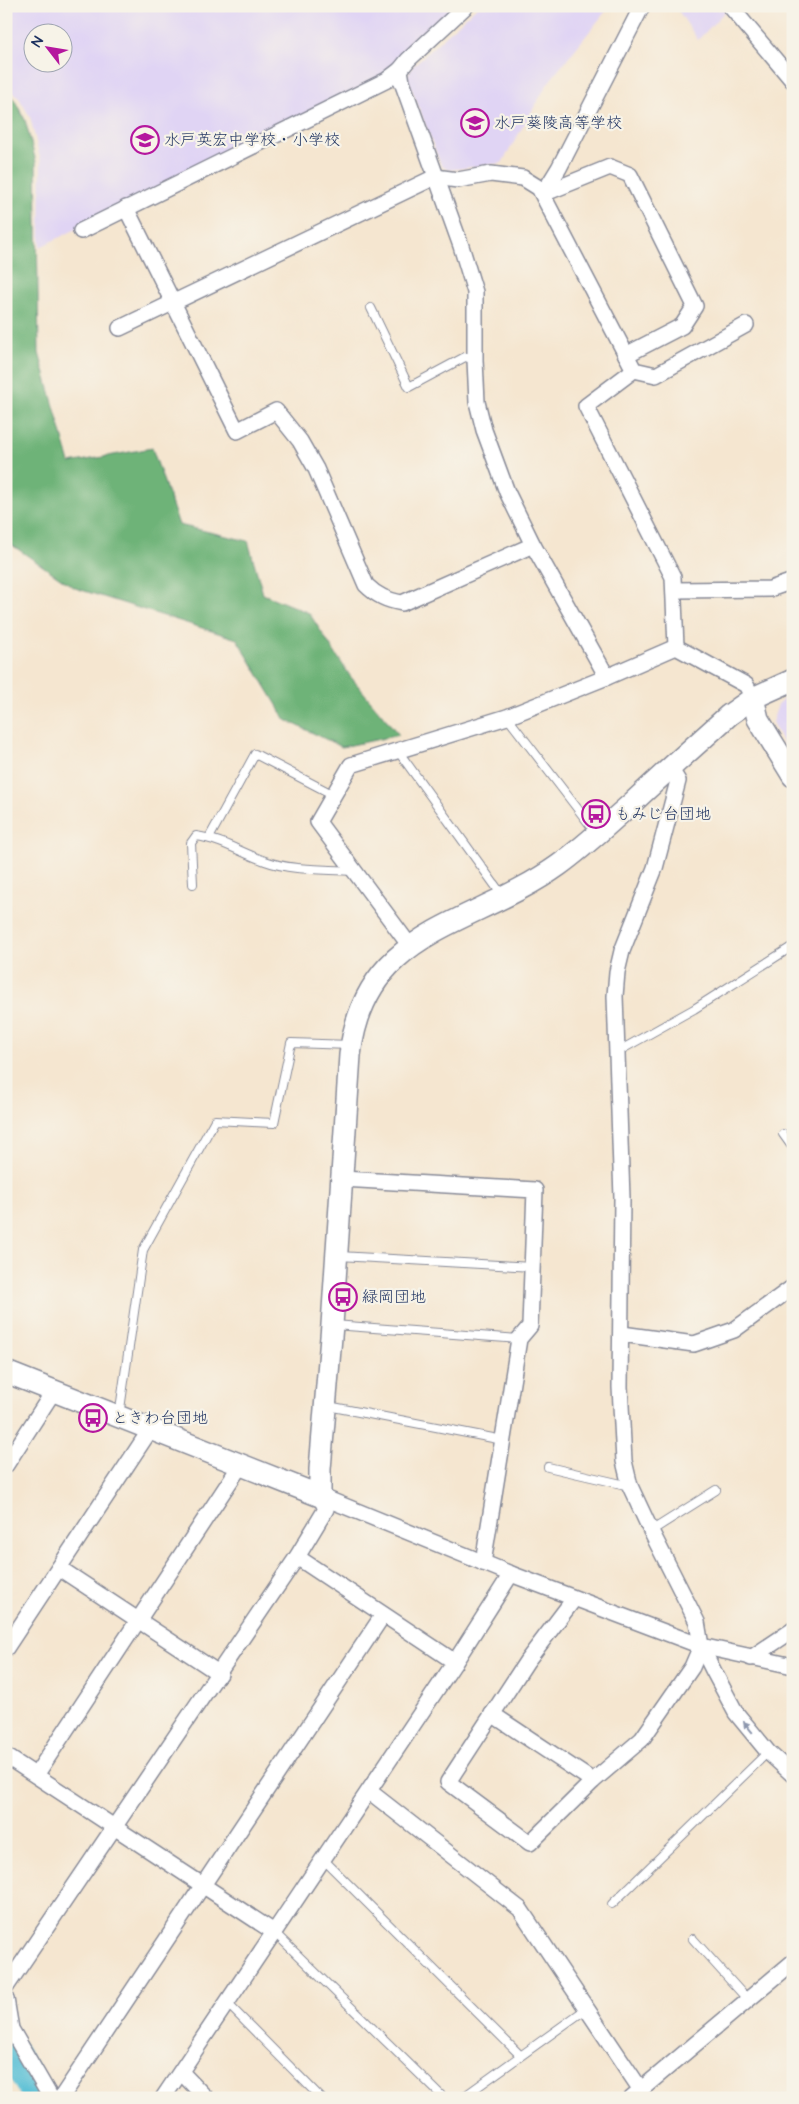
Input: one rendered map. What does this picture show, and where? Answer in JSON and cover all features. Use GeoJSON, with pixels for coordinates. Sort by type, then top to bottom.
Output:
{"type":"FeatureCollection","features":[{"type":"Feature","properties":{"kind":"street"},"geometry":{"type":"LineString","coordinates":[[81,231],[387,80],[400,70],[408,60],[466,6]]}},
{"type":"Feature","properties":{"kind":"street"},"geometry":{"type":"LineString","coordinates":[[543,194],[559,168],[642,6]]}},
{"type":"Feature","properties":{"kind":"street"},"geometry":{"type":"LineString","coordinates":[[730,6],[793,81]]}},
{"type":"Feature","properties":{"kind":"street"},"geometry":{"type":"LineString","coordinates":[[400,70],[402,82],[461,246],[475,292],[477,402],[484,430],[508,492],[533,545],[607,678]]}},
{"type":"Feature","properties":{"kind":"street"},"geometry":{"type":"LineString","coordinates":[[543,194],[610,167],[630,174],[695,306],[682,326],[626,355]]}},
{"type":"Feature","properties":{"kind":"street"},"geometry":{"type":"LineString","coordinates":[[120,328],[435,177],[458,180],[491,174],[523,178],[540,188],[634,370],[656,375],[746,325]]}},
{"type":"Feature","properties":{"kind":"street"},"geometry":{"type":"LineString","coordinates":[[126,208],[237,431],[276,411],[300,441],[316,469],[366,585],[376,595],[387,600],[402,603],[533,545]]}},
{"type":"Feature","properties":{"kind":"street"},"geometry":{"type":"LineString","coordinates":[[634,370],[586,406],[673,577],[676,647]]}},
{"type":"Feature","properties":{"kind":"street"},"geometry":{"type":"LineString","coordinates":[[675,590],[770,590],[793,581]]}},
{"type":"Feature","properties":{"kind":"street"},"geometry":{"type":"LineString","coordinates":[[410,946],[318,822],[332,794],[351,765],[507,717],[607,678],[676,647]]}},
{"type":"Feature","properties":{"kind":"street"},"geometry":{"type":"LineString","coordinates":[[676,647],[746,685],[753,698],[758,719],[793,776]]}},
{"type":"Feature","properties":{"kind":"street"},"geometry":{"type":"LineString","coordinates":[[6,1987],[220,1674],[297,1557],[326,1509],[320,1496],[351,1045],[358,1016],[373,985],[396,957],[410,946],[543,876],[597,834],[729,715],[753,698],[793,680]]}},
{"type":"Feature","properties":{"kind":"street"},"geometry":{"type":"LineString","coordinates":[[670,768],[678,781],[655,868],[622,952],[617,972],[615,996],[622,1198],[620,1387],[624,1461],[630,1486],[697,1622],[701,1646],[736,1713],[768,1752],[793,1775]]}},
{"type":"Feature","properties":{"kind":"street"},"geometry":{"type":"LineString","coordinates":[[342,1179],[535,1190],[530,1326],[519,1339],[483,1563]]}},
{"type":"Feature","properties":{"kind":"street"},"geometry":{"type":"LineString","coordinates":[[622,1334],[694,1344],[734,1330],[793,1287]]}},
{"type":"Feature","properties":{"kind":"street"},"geometry":{"type":"LineString","coordinates":[[6,1372],[574,1599],[701,1646],[793,1666]]}},
{"type":"Feature","properties":{"kind":"street"},"geometry":{"type":"LineString","coordinates":[[6,1465],[54,1392]]}},
{"type":"Feature","properties":{"kind":"street"},"geometry":{"type":"LineString","coordinates":[[6,1648],[150,1430]]}},
{"type":"Feature","properties":{"kind":"street"},"geometry":{"type":"LineString","coordinates":[[36,1775],[240,1466]]}},
{"type":"Feature","properties":{"kind":"street"},"geometry":{"type":"LineString","coordinates":[[297,1557],[455,1662]]}},
{"type":"Feature","properties":{"kind":"street"},"geometry":{"type":"LineString","coordinates":[[59,1568],[220,1674]]}},
{"type":"Feature","properties":{"kind":"street"},"geometry":{"type":"LineString","coordinates":[[164,2098],[455,1662],[511,1574]]}},
{"type":"Feature","properties":{"kind":"street"},"geometry":{"type":"LineString","coordinates":[[574,1599],[528,1661],[448,1782],[530,1843],[594,1781],[642,1739],[692,1667],[701,1646]]}},
{"type":"Feature","properties":{"kind":"street"},"geometry":{"type":"LineString","coordinates":[[61,2098],[384,1615]]}},
{"type":"Feature","properties":{"kind":"street"},"geometry":{"type":"LineString","coordinates":[[751,1658],[793,1630]]}},
{"type":"Feature","properties":{"kind":"street"},"geometry":{"type":"LineString","coordinates":[[492,1714],[594,1781]]}},
{"type":"Feature","properties":{"kind":"street"},"geometry":{"type":"LineString","coordinates":[[6,1756],[274,1932]]}},
{"type":"Feature","properties":{"kind":"street"},"geometry":{"type":"LineString","coordinates":[[369,1791],[520,1909],[586,2009],[636,2094],[793,1962]]}},
{"type":"Feature","properties":{"kind":"street"},"geometry":{"type":"LineString","coordinates":[[6,1999],[11,2029],[51,2098]]}},
{"type":"Feature","properties":{"kind":"street"},"geometry":{"type":"LineString","coordinates":[[181,2072],[206,2098]]}},
{"type":"Feature","properties":{"kind":"lane"},"geometry":{"type":"LineString","coordinates":[[371,308],[409,387],[465,357],[475,360]]}},
{"type":"Feature","properties":{"kind":"lane"},"geometry":{"type":"LineString","coordinates":[[507,717],[597,834]]}},
{"type":"Feature","properties":{"kind":"lane"},"geometry":{"type":"LineString","coordinates":[[398,751],[503,897]]}},
{"type":"Feature","properties":{"kind":"lane"},"geometry":{"type":"LineString","coordinates":[[209,838],[255,754],[332,794]]}},
{"type":"Feature","properties":{"kind":"lane"},"geometry":{"type":"LineString","coordinates":[[193,884],[190,843],[196,836],[209,838],[266,862],[300,868],[356,871]]}},
{"type":"Feature","properties":{"kind":"lane"},"geometry":{"type":"LineString","coordinates":[[617,1052],[694,1009],[793,946]]}},
{"type":"Feature","properties":{"kind":"lane"},"geometry":{"type":"LineString","coordinates":[[118,1418],[143,1250],[215,1120],[274,1123],[291,1043],[351,1045]]}},
{"type":"Feature","properties":{"kind":"lane"},"geometry":{"type":"LineString","coordinates":[[784,1134],[793,1148]]}},
{"type":"Feature","properties":{"kind":"lane"},"geometry":{"type":"LineString","coordinates":[[337,1256],[532,1267]]}},
{"type":"Feature","properties":{"kind":"lane"},"geometry":{"type":"LineString","coordinates":[[332,1325],[519,1339]]}},
{"type":"Feature","properties":{"kind":"lane"},"geometry":{"type":"LineString","coordinates":[[326,1405],[503,1440]]}},
{"type":"Feature","properties":{"kind":"lane"},"geometry":{"type":"LineString","coordinates":[[548,1467],[630,1486]]}},
{"type":"Feature","properties":{"kind":"lane"},"geometry":{"type":"LineString","coordinates":[[651,1531],[716,1490]]}},
{"type":"Feature","properties":{"kind":"lane"},"geometry":{"type":"LineString","coordinates":[[612,1904],[768,1752]]}},
{"type":"Feature","properties":{"kind":"lane"},"geometry":{"type":"LineString","coordinates":[[323,1859],[520,2055]]}},
{"type":"Feature","properties":{"kind":"lane"},"geometry":{"type":"LineString","coordinates":[[274,1932],[444,2098]]}},
{"type":"Feature","properties":{"kind":"lane"},"geometry":{"type":"LineString","coordinates":[[694,1938],[748,2000]]}},
{"type":"Feature","properties":{"kind":"lane"},"geometry":{"type":"LineString","coordinates":[[227,2003],[321,2098]]}},
{"type":"Feature","properties":{"kind":"lane"},"geometry":{"type":"LineString","coordinates":[[462,2098],[586,2009]]}},
{"type":"Feature","properties":{"kind":"shaded area","name":"水戸英宏中学校・小学校"},"geometry":{"type":"Polygon","coordinates":[[[6,6],[456,6],[384,76],[40,247],[41,162],[30,117],[18,96],[6,87],[6,6]]]}},
{"type":"Feature","properties":{"kind":"shaded area","name":"水戸葵陵高等学校"},"geometry":{"type":"Polygon","coordinates":[[[478,6],[610,6],[548,83],[502,163],[449,170],[441,165],[407,77],[413,66],[478,6]]]}},
{"type":"Feature","properties":{"kind":"shaded area"},"geometry":{"type":"Polygon","coordinates":[[[675,6],[730,6],[698,40],[675,6]]]}},
{"type":"Feature","properties":{"kind":"shaded area"},"geometry":{"type":"Polygon","coordinates":[[[793,695],[793,763],[772,722],[778,705],[785,697],[793,695]]]}},
{"type":"Feature","properties":{"kind":"green space"},"geometry":{"type":"Polygon","coordinates":[[[6,93],[14,99],[25,120],[36,162],[39,353],[70,463],[152,448],[179,525],[248,541],[263,594],[309,613],[350,676],[399,735],[342,747],[286,720],[237,639],[75,588],[6,541],[6,93]]]}},
{"type":"Feature","properties":{"kind":"waterway"},"geometry":{"type":"LineString","coordinates":[[6,2042],[39,2098]]}},
{"type":"Feature","properties":{"kind":"place","name":"水戸葵陵高等学校"},"geometry":{"type":"Point","coordinates":[475,123]}},
{"type":"Feature","properties":{"kind":"place","name":"水戸英宏中学校・小学校"},"geometry":{"type":"Point","coordinates":[145,140]}},
{"type":"Feature","properties":{"kind":"place","name":"もみじ台団地"},"geometry":{"type":"Point","coordinates":[596,814]}},
{"type":"Feature","properties":{"kind":"place","name":"緑岡団地"},"geometry":{"type":"Point","coordinates":[343,1297]}},
{"type":"Feature","properties":{"kind":"place","name":"ときわ台団地"},"geometry":{"type":"Point","coordinates":[93,1418]}}]}
